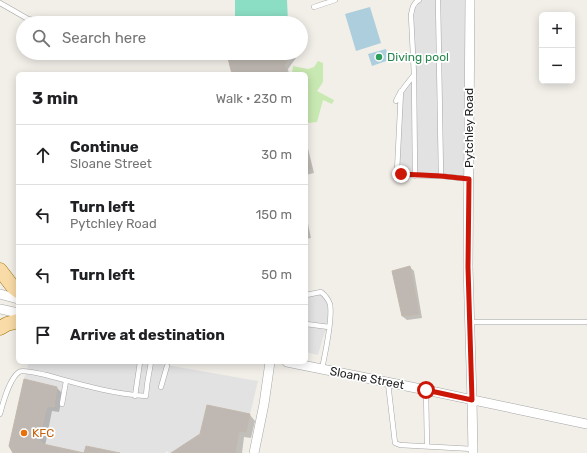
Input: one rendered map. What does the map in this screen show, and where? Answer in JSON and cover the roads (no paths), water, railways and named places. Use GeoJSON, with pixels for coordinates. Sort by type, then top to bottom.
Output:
{"type":"FeatureCollection","features":[{"type":"Feature","properties":{"kind":"main road"},"geometry":{"type":"LineString","coordinates":[[0,270],[16,289]]}},
{"type":"Feature","properties":{"kind":"main road"},"geometry":{"type":"LineString","coordinates":[[0,328],[16,322]]}},
{"type":"Feature","properties":{"kind":"street","name":"Pytchley Road"},"geometry":{"type":"LineString","coordinates":[[470,0],[468,267],[473,451]]}},
{"type":"Feature","properties":{"kind":"street"},"geometry":{"type":"LineString","coordinates":[[0,294],[16,298]]}},
{"type":"Feature","properties":{"kind":"street"},"geometry":{"type":"LineString","coordinates":[[0,309],[16,313]]}},
{"type":"Feature","properties":{"kind":"street"},"geometry":{"type":"LineString","coordinates":[[254,453],[264,404],[270,364]]}},
{"type":"Feature","properties":{"kind":"street","name":"Sloane Street"},"geometry":{"type":"LineString","coordinates":[[297,364],[587,424]]}},
{"type":"Feature","properties":{"kind":"lane"},"geometry":{"type":"LineString","coordinates":[[314,7],[335,0]]}},
{"type":"Feature","properties":{"kind":"lane"},"geometry":{"type":"LineString","coordinates":[[414,176],[414,75],[411,15],[412,9],[417,0]]}},
{"type":"Feature","properties":{"kind":"lane"},"geometry":{"type":"LineString","coordinates":[[438,0],[441,176]]}},
{"type":"Feature","properties":{"kind":"lane"},"geometry":{"type":"LineString","coordinates":[[0,3],[23,16]]}},
{"type":"Feature","properties":{"kind":"lane"},"geometry":{"type":"LineString","coordinates":[[414,75],[401,91],[397,171],[401,174],[414,176],[441,176],[469,179]]}},
{"type":"Feature","properties":{"kind":"lane"},"geometry":{"type":"LineString","coordinates":[[308,295],[321,292],[325,295],[330,304],[331,316],[322,369]]}},
{"type":"Feature","properties":{"kind":"lane"},"geometry":{"type":"LineString","coordinates":[[469,322],[587,322]]}},
{"type":"Feature","properties":{"kind":"lane"},"geometry":{"type":"LineString","coordinates":[[308,324],[329,327]]}},
{"type":"Feature","properties":{"kind":"lane"},"geometry":{"type":"LineString","coordinates":[[135,396],[140,364]]}},
{"type":"Feature","properties":{"kind":"lane"},"geometry":{"type":"LineString","coordinates":[[0,414],[9,387],[18,373],[22,371],[42,374],[114,392],[135,396],[146,396],[151,364]]}},
{"type":"Feature","properties":{"kind":"lane"},"geometry":{"type":"LineString","coordinates":[[161,387],[167,366]]}},
{"type":"Feature","properties":{"kind":"lane"},"geometry":{"type":"LineString","coordinates":[[62,404],[66,380]]}},
{"type":"Feature","properties":{"kind":"lane"},"geometry":{"type":"LineString","coordinates":[[388,382],[395,443],[400,445],[441,447],[473,451]]}},
{"type":"Feature","properties":{"kind":"lane"},"geometry":{"type":"LineString","coordinates":[[138,383],[147,385]]}},
{"type":"Feature","properties":{"kind":"lane"},"geometry":{"type":"LineString","coordinates":[[426,390],[427,446]]}},
{"type":"Feature","properties":{"kind":"lane"},"geometry":{"type":"LineString","coordinates":[[441,447],[442,453]]}},
{"type":"Feature","properties":{"kind":"water"},"geometry":{"type":"Polygon","coordinates":[[[370,7],[381,43],[356,51],[345,14],[370,7]]]}},
{"type":"Feature","properties":{"kind":"water","name":"Diving pool"},"geometry":{"type":"Polygon","coordinates":[[[386,49],[389,60],[372,66],[368,54],[386,49]]]}},
{"type":"Feature","properties":{"kind":"place","name":"Diving pool"},"geometry":{"type":"Point","coordinates":[379,57]}},
{"type":"Feature","properties":{"kind":"place","name":"KFC"},"geometry":{"type":"Point","coordinates":[24,433]}}]}
